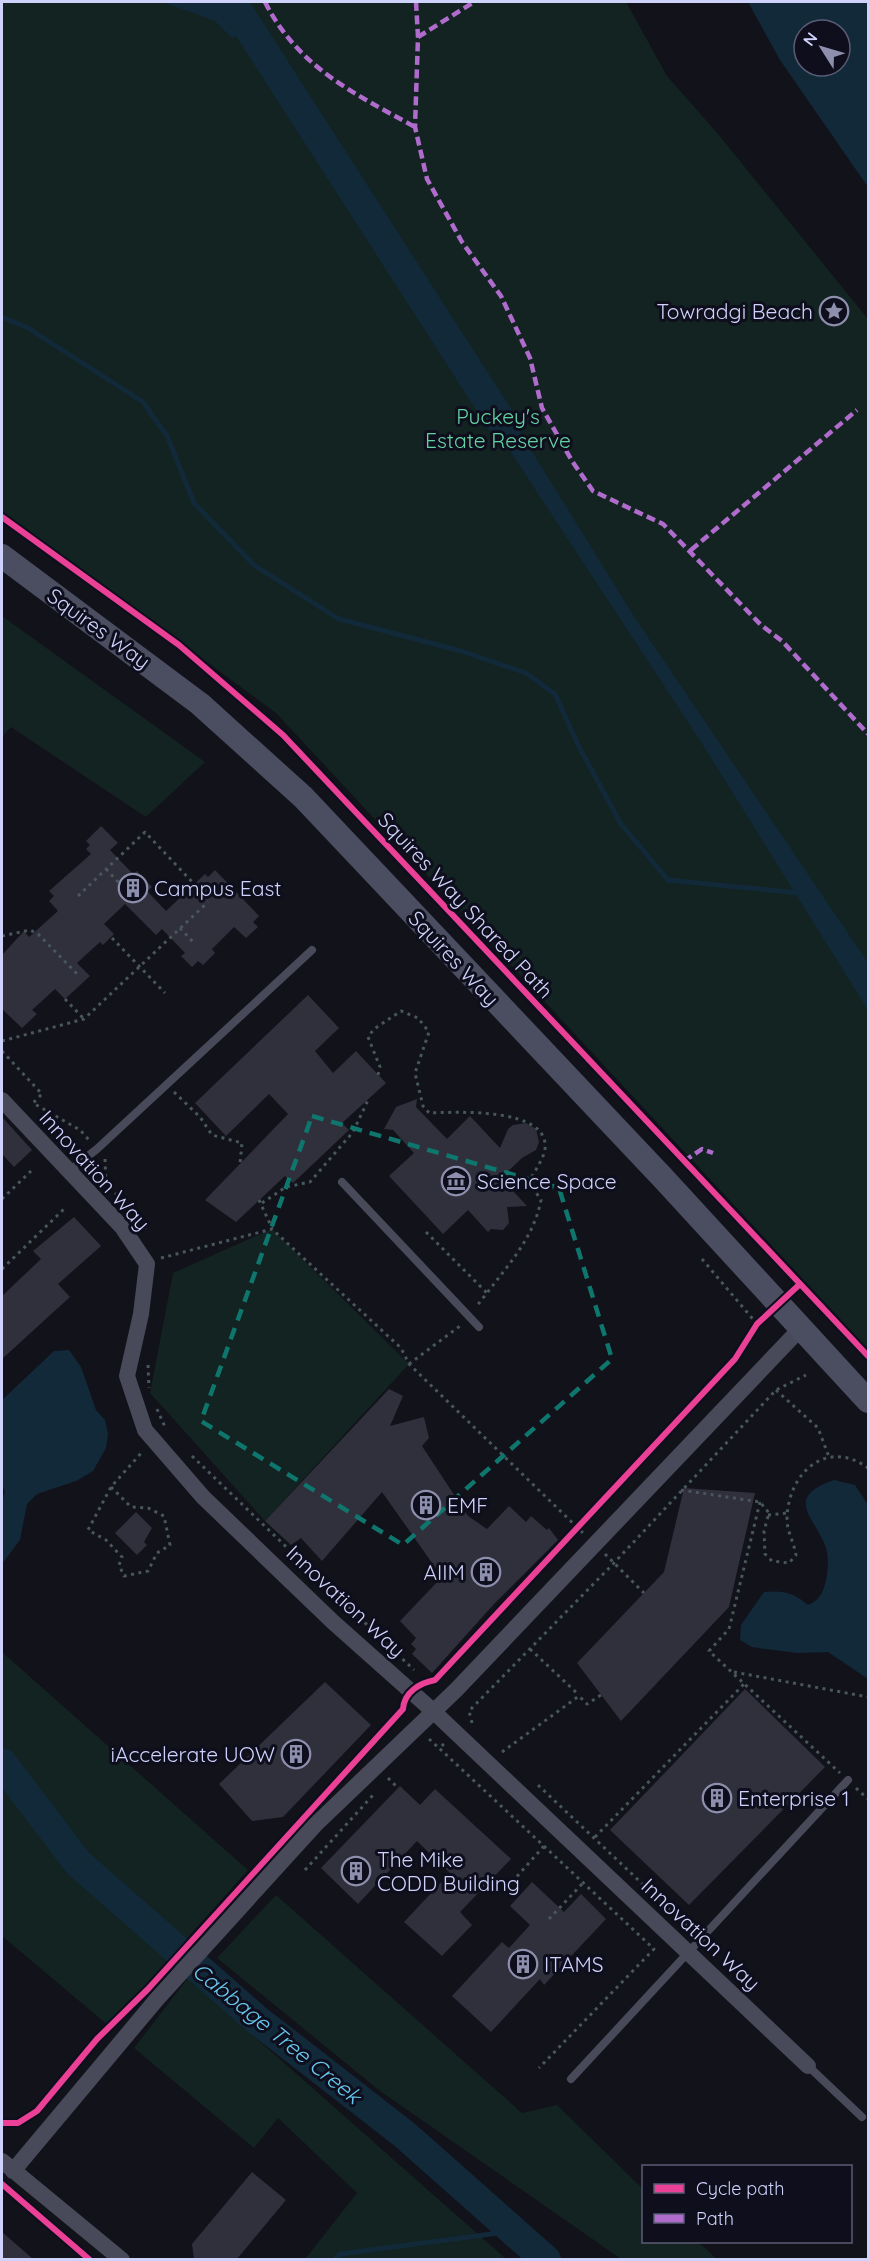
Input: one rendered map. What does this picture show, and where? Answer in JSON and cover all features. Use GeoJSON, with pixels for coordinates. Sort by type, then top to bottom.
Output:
{"type":"FeatureCollection","features":[{"type":"Feature","properties":{"kind":"main road","name":"Squires Way"},"geometry":{"type":"LineString","coordinates":[[2,556],[200,704],[303,797],[868,1401]]}},
{"type":"Feature","properties":{"kind":"street","name":"Innovation Way"},"geometry":{"type":"LineString","coordinates":[[2,1100],[122,1227],[147,1264],[141,1314],[127,1376],[145,1430],[155,1442],[203,1497],[333,1622],[434,1711],[808,2066]]}},
{"type":"Feature","properties":{"kind":"street"},"geometry":{"type":"LineString","coordinates":[[122,2259],[7,2166],[336,1803],[434,1711],[801,1328]]}},
{"type":"Feature","properties":{"kind":"lane"},"geometry":{"type":"LineString","coordinates":[[69,1171],[97,1149],[312,950]]}},
{"type":"Feature","properties":{"kind":"lane"},"geometry":{"type":"LineString","coordinates":[[342,1182],[479,1327]]}},
{"type":"Feature","properties":{"kind":"lane"},"geometry":{"type":"LineString","coordinates":[[571,2079],[848,1780]]}},
{"type":"Feature","properties":{"kind":"lane"},"geometry":{"type":"LineString","coordinates":[[808,2066],[862,2117]]}},
{"type":"Feature","properties":{"kind":"path"},"geometry":{"type":"LineString","coordinates":[[78,896],[145,832],[196,886]]}},
{"type":"Feature","properties":{"kind":"path"},"geometry":{"type":"LineString","coordinates":[[106,869],[121,885]]}},
{"type":"Feature","properties":{"kind":"path"},"geometry":{"type":"LineString","coordinates":[[2,1041],[84,1019],[208,902]]}},
{"type":"Feature","properties":{"kind":"path"},"geometry":{"type":"LineString","coordinates":[[180,928],[195,944]]}},
{"type":"Feature","properties":{"kind":"path"},"geometry":{"type":"LineString","coordinates":[[2,936],[30,930],[39,934],[79,976]]}},
{"type":"Feature","properties":{"kind":"path"},"geometry":{"type":"LineString","coordinates":[[112,938],[165,993]]}},
{"type":"Feature","properties":{"kind":"path"},"geometry":{"type":"LineString","coordinates":[[65,999],[84,1019]]}},
{"type":"Feature","properties":{"kind":"path"},"geometry":{"type":"LineString","coordinates":[[378,1075],[380,1067],[368,1037],[374,1029],[401,1011],[418,1018],[429,1032],[415,1073],[423,1106],[429,1113],[508,1117],[532,1123],[542,1134],[545,1146],[543,1159],[529,1182],[540,1200],[537,1218],[523,1246],[487,1293]]}},
{"type":"Feature","properties":{"kind":"path"},"geometry":{"type":"LineString","coordinates":[[2,1051],[42,1094],[33,1103],[80,1131],[107,1161],[104,1182],[141,1219],[150,1239]]}},
{"type":"Feature","properties":{"kind":"path"},"geometry":{"type":"LineString","coordinates":[[167,1084],[200,1117],[212,1135],[243,1143],[240,1164]]}},
{"type":"Feature","properties":{"kind":"path"},"geometry":{"type":"LineString","coordinates":[[369,1098],[353,1132],[310,1182],[286,1187],[260,1202],[272,1229],[400,1348],[409,1364],[644,1593]]}},
{"type":"Feature","properties":{"kind":"path"},"geometry":{"type":"LineString","coordinates":[[2,1199],[31,1171]]}},
{"type":"Feature","properties":{"kind":"path"},"geometry":{"type":"LineString","coordinates":[[2,1269],[64,1209]]}},
{"type":"Feature","properties":{"kind":"path"},"geometry":{"type":"LineString","coordinates":[[155,1249],[159,1259],[272,1229]]}},
{"type":"Feature","properties":{"kind":"path"},"geometry":{"type":"LineString","coordinates":[[702,1259],[757,1324]]}},
{"type":"Feature","properties":{"kind":"path"},"geometry":{"type":"LineString","coordinates":[[752,1333],[757,1324],[778,1303]]}},
{"type":"Feature","properties":{"kind":"path"},"geometry":{"type":"LineString","coordinates":[[147,1357],[150,1393]]}},
{"type":"Feature","properties":{"kind":"path"},"geometry":{"type":"LineString","coordinates":[[478,1729],[470,1721],[469,1711],[614,1563],[776,1390],[806,1375]]}},
{"type":"Feature","properties":{"kind":"path"},"geometry":{"type":"LineString","coordinates":[[776,1390],[818,1428],[829,1457]]}},
{"type":"Feature","properties":{"kind":"path"},"geometry":{"type":"LineString","coordinates":[[111,1487],[132,1507],[148,1508],[164,1516],[170,1545],[157,1553],[148,1571],[124,1576],[119,1564],[122,1557],[106,1540],[88,1530],[111,1487],[136,1456],[167,1430],[154,1402]]}},
{"type":"Feature","properties":{"kind":"path"},"geometry":{"type":"LineString","coordinates":[[189,1454],[226,1492],[418,1673]]}},
{"type":"Feature","properties":{"kind":"path"},"geometry":{"type":"LineString","coordinates":[[681,1490],[760,1502],[766,1507],[768,1515],[764,1531],[765,1554],[772,1561],[789,1563],[796,1555],[788,1528],[788,1513],[791,1498],[803,1473],[814,1462],[829,1457],[855,1459],[868,1468]]}},
{"type":"Feature","properties":{"kind":"path"},"geometry":{"type":"LineString","coordinates":[[760,1502],[729,1629],[709,1651],[868,1799]]}},
{"type":"Feature","properties":{"kind":"path"},"geometry":{"type":"LineString","coordinates":[[768,1515],[788,1513]]}},
{"type":"Feature","properties":{"kind":"path"},"geometry":{"type":"LineString","coordinates":[[570,1537],[585,1520]]}},
{"type":"Feature","properties":{"kind":"path"},"geometry":{"type":"LineString","coordinates":[[530,1649],[587,1704],[601,1695]]}},
{"type":"Feature","properties":{"kind":"path"},"geometry":{"type":"LineString","coordinates":[[732,1672],[868,1697]]}},
{"type":"Feature","properties":{"kind":"path"},"geometry":{"type":"LineString","coordinates":[[595,1837],[744,1684]]}},
{"type":"Feature","properties":{"kind":"path"},"geometry":{"type":"LineString","coordinates":[[502,1752],[579,1696]]}},
{"type":"Feature","properties":{"kind":"path"},"geometry":{"type":"LineString","coordinates":[[439,1748],[470,1721]]}},
{"type":"Feature","properties":{"kind":"path"},"geometry":{"type":"LineString","coordinates":[[427,1736],[654,1949],[539,2068]]}},
{"type":"Feature","properties":{"kind":"path"},"geometry":{"type":"LineString","coordinates":[[494,1744],[510,1760]]}},
{"type":"Feature","properties":{"kind":"path"},"geometry":{"type":"LineString","coordinates":[[305,1870],[396,1770]]}},
{"type":"Feature","properties":{"kind":"path"},"geometry":{"type":"LineString","coordinates":[[388,1778],[398,1788]]}},
{"type":"Feature","properties":{"kind":"path"},"geometry":{"type":"LineString","coordinates":[[536,1783],[690,1929]]}},
{"type":"Feature","properties":{"kind":"path"},"geometry":{"type":"LineString","coordinates":[[512,1882],[544,1846]]}},
{"type":"Feature","properties":{"kind":"path"},"geometry":{"type":"LineString","coordinates":[[549,1919],[583,1883]]}},
{"type":"Feature","properties":{"kind":"highlighted area"},"geometry":{"type":"Polygon","coordinates":[[[312,1116],[559,1188],[612,1359],[403,1545],[201,1421],[312,1116]]]}},
{"type":"Feature","properties":{"kind":"green space","name":"Puckey's Estate Reserve"},"geometry":{"type":"Polygon","coordinates":[[[2,2],[626,2],[667,76],[718,134],[868,319],[868,1349],[276,713],[2,511],[2,2]]]}},
{"type":"Feature","properties":{"kind":"green space"},"geometry":{"type":"Polygon","coordinates":[[[2,616],[205,762],[146,817],[11,727],[2,737],[2,616]]]}},
{"type":"Feature","properties":{"kind":"green space"},"geometry":{"type":"Polygon","coordinates":[[[272,1229],[409,1364],[265,1521],[150,1393],[173,1273],[272,1229]]]}},
{"type":"Feature","properties":{"kind":"green space"},"geometry":{"type":"Polygon","coordinates":[[[2,1652],[248,1870],[109,2026],[2,1936],[2,1652]]]}},
{"type":"Feature","properties":{"kind":"green space"},"geometry":{"type":"Polygon","coordinates":[[[276,1895],[522,2113],[557,2105],[642,2188],[642,2243],[699,2243],[717,2259],[621,2259],[380,2091],[217,1958],[276,1895]]]}},
{"type":"Feature","properties":{"kind":"green space"},"geometry":{"type":"Polygon","coordinates":[[[188,1978],[506,2259],[305,2259],[357,2193],[278,2118],[254,2148],[134,2048],[188,1978]]]}},
{"type":"Feature","properties":{"kind":"water"},"geometry":{"type":"Polygon","coordinates":[[[162,2],[248,2],[255,23],[232,38],[215,21],[162,2]]]}},
{"type":"Feature","properties":{"kind":"water"},"geometry":{"type":"Polygon","coordinates":[[[748,2],[868,2],[868,187],[792,78],[852,78],[852,18],[792,18],[792,77],[748,2]]]}},
{"type":"Feature","properties":{"kind":"water"},"geometry":{"type":"Polygon","coordinates":[[[489,382],[635,618],[868,963],[868,1010],[701,742],[472,393],[489,382]]]}},
{"type":"Feature","properties":{"kind":"water"},"geometry":{"type":"Polygon","coordinates":[[[69,1350],[81,1367],[96,1410],[105,1420],[108,1434],[106,1448],[93,1471],[76,1481],[37,1494],[27,1504],[20,1540],[2,1564],[2,1502],[5,1491],[2,1486],[2,1400],[54,1351],[69,1350]]]}},
{"type":"Feature","properties":{"kind":"water"},"geometry":{"type":"Polygon","coordinates":[[[834,1480],[855,1485],[868,1505],[868,1679],[828,1652],[797,1653],[766,1649],[752,1647],[740,1640],[741,1625],[764,1592],[788,1593],[808,1605],[820,1595],[827,1576],[827,1552],[810,1518],[806,1502],[809,1494],[834,1480]]]}},
{"type":"Feature","properties":{"kind":"building"},"geometry":{"type":"Polygon","coordinates":[[[101,826],[118,843],[110,850],[133,874],[137,871],[152,887],[147,891],[166,911],[205,874],[208,877],[215,870],[259,916],[253,922],[258,927],[246,938],[234,927],[212,949],[215,953],[203,965],[198,961],[192,967],[181,956],[185,953],[162,929],[156,935],[125,904],[104,924],[114,934],[103,945],[100,942],[77,963],[90,976],[65,999],[55,989],[32,1010],[37,1014],[22,1028],[2,1009],[2,955],[24,931],[29,937],[58,911],[49,901],[54,896],[49,891],[91,854],[86,849],[90,845],[86,841],[101,826]]]}},
{"type":"Feature","properties":{"kind":"building"},"geometry":{"type":"Polygon","coordinates":[[[308,995],[339,1028],[315,1051],[333,1073],[356,1051],[386,1083],[342,1123],[349,1130],[293,1183],[285,1176],[236,1222],[205,1200],[288,1114],[269,1094],[226,1136],[195,1103],[308,995]]]}},
{"type":"Feature","properties":{"kind":"building"},"geometry":{"type":"Polygon","coordinates":[[[417,1099],[416,1107],[447,1139],[470,1116],[500,1148],[508,1129],[513,1125],[526,1123],[536,1129],[539,1142],[536,1150],[522,1158],[501,1178],[527,1206],[507,1207],[509,1223],[503,1230],[491,1229],[488,1232],[468,1210],[443,1234],[389,1176],[414,1153],[393,1130],[384,1129],[396,1107],[417,1099]]]}},
{"type":"Feature","properties":{"kind":"building"},"geometry":{"type":"Polygon","coordinates":[[[2,1117],[32,1150],[14,1167],[2,1154],[2,1117]]]}},
{"type":"Feature","properties":{"kind":"building"},"geometry":{"type":"Polygon","coordinates":[[[74,1217],[101,1246],[58,1284],[70,1297],[2,1359],[2,1296],[41,1259],[33,1251],[74,1217]]]}},
{"type":"Feature","properties":{"kind":"building"},"geometry":{"type":"Polygon","coordinates":[[[389,1389],[403,1396],[390,1426],[424,1417],[429,1438],[422,1446],[468,1516],[487,1529],[509,1506],[526,1522],[531,1516],[547,1530],[549,1528],[558,1540],[494,1604],[432,1673],[412,1654],[416,1649],[411,1644],[416,1638],[400,1621],[442,1577],[382,1492],[322,1561],[301,1538],[291,1545],[265,1521],[389,1389]]]}},
{"type":"Feature","properties":{"kind":"building"},"geometry":{"type":"Polygon","coordinates":[[[684,1488],[755,1493],[729,1607],[621,1721],[577,1663],[664,1572],[684,1488]]]}},
{"type":"Feature","properties":{"kind":"building"},"geometry":{"type":"Polygon","coordinates":[[[136,1512],[152,1528],[144,1542],[147,1545],[137,1555],[115,1533],[136,1512]]]}},
{"type":"Feature","properties":{"kind":"building","name":"iAccelerate UOW"},"geometry":{"type":"Polygon","coordinates":[[[325,1682],[371,1725],[283,1817],[252,1821],[219,1784],[325,1682]]]}},
{"type":"Feature","properties":{"kind":"building","name":"Enterprise 1"},"geometry":{"type":"Polygon","coordinates":[[[745,1689],[825,1767],[689,1905],[610,1830],[745,1689]]]}},
{"type":"Feature","properties":{"kind":"building","name":"The Mike CODD Building"},"geometry":{"type":"Polygon","coordinates":[[[400,1786],[420,1805],[435,1789],[511,1859],[460,1912],[472,1925],[442,1956],[404,1922],[450,1873],[417,1841],[358,1904],[321,1868],[400,1786]]]}},
{"type":"Feature","properties":{"kind":"building","name":"ITAMS"},"geometry":{"type":"Polygon","coordinates":[[[532,1882],[564,1912],[581,1894],[606,1919],[544,1985],[540,1979],[491,2032],[452,1996],[502,1942],[509,1948],[530,1925],[510,1906],[532,1882]]]}},
{"type":"Feature","properties":{"kind":"building"},"geometry":{"type":"Polygon","coordinates":[[[252,2172],[286,2200],[237,2259],[194,2259],[192,2244],[252,2172]]]}},
{"type":"Feature","properties":{"kind":"building"},"geometry":{"type":"Polygon","coordinates":[[[2,2232],[33,2259],[2,2259],[2,2232]]]}},
{"type":"Feature","properties":{"kind":"waterway"},"geometry":{"type":"LineString","coordinates":[[232,2],[501,421]]}},
{"type":"Feature","properties":{"kind":"waterway"},"geometry":{"type":"LineString","coordinates":[[2,317],[28,328],[143,402],[167,436],[194,503],[254,565],[339,619],[461,651],[526,673],[555,694],[578,745],[621,824],[668,880],[800,893]]}},
{"type":"Feature","properties":{"kind":"waterway","name":"Cabbage Tree Creek"},"geometry":{"type":"LineString","coordinates":[[2,1763],[78,1863],[256,2019],[405,2135],[546,2260]]}},
{"type":"Feature","properties":{"kind":"waterway"},"geometry":{"type":"LineString","coordinates":[[335,2260],[340,2254],[513,2231]]}},
{"type":"Feature","properties":{"kind":"marked path"},"geometry":{"type":"LineString","coordinates":[[265,2],[278,25],[311,61],[349,90],[415,127]]}},
{"type":"Feature","properties":{"kind":"marked path"},"geometry":{"type":"LineString","coordinates":[[416,2],[418,37],[415,127],[427,179],[462,242],[501,296],[530,358],[542,408],[572,461],[593,491],[663,524],[761,625],[782,641],[868,734]]}},
{"type":"Feature","properties":{"kind":"marked path"},"geometry":{"type":"LineString","coordinates":[[418,37],[474,2]]}},
{"type":"Feature","properties":{"kind":"marked path"},"geometry":{"type":"LineString","coordinates":[[691,550],[857,410]]}},
{"type":"Feature","properties":{"kind":"marked path"},"geometry":{"type":"LineString","coordinates":[[684,1161],[702,1149],[713,1153]]}},
{"type":"Feature","properties":{"kind":"cycle path","name":"Squires Way Shared Path"},"geometry":{"type":"LineString","coordinates":[[2,517],[179,645],[283,735],[868,1356]]}},
{"type":"Feature","properties":{"kind":"cycle path"},"geometry":{"type":"LineString","coordinates":[[2,2123],[18,2123],[37,2111],[97,2039],[148,1989],[403,1709],[410,1693],[424,1683],[435,1680],[735,1359],[757,1324],[800,1284]]}},
{"type":"Feature","properties":{"kind":"cycle path"},"geometry":{"type":"LineString","coordinates":[[2,2184],[90,2260]]}},
{"type":"Feature","properties":{"kind":"place","name":"Towradgi Beach"},"geometry":{"type":"Point","coordinates":[834,311]}},
{"type":"Feature","properties":{"kind":"place","name":"Campus East"},"geometry":{"type":"Point","coordinates":[133,888]}},
{"type":"Feature","properties":{"kind":"place","name":"Science Space"},"geometry":{"type":"Point","coordinates":[456,1181]}},
{"type":"Feature","properties":{"kind":"place","name":"EMF"},"geometry":{"type":"Point","coordinates":[426,1505]}},
{"type":"Feature","properties":{"kind":"place","name":"AIIM"},"geometry":{"type":"Point","coordinates":[486,1572]}},
{"type":"Feature","properties":{"kind":"place","name":"iAccelerate UOW"},"geometry":{"type":"Point","coordinates":[296,1754]}},
{"type":"Feature","properties":{"kind":"place","name":"Enterprise 1"},"geometry":{"type":"Point","coordinates":[717,1798]}},
{"type":"Feature","properties":{"kind":"place","name":"The Mike CODD Building"},"geometry":{"type":"Point","coordinates":[356,1871]}},
{"type":"Feature","properties":{"kind":"place","name":"ITAMS"},"geometry":{"type":"Point","coordinates":[523,1964]}}]}
